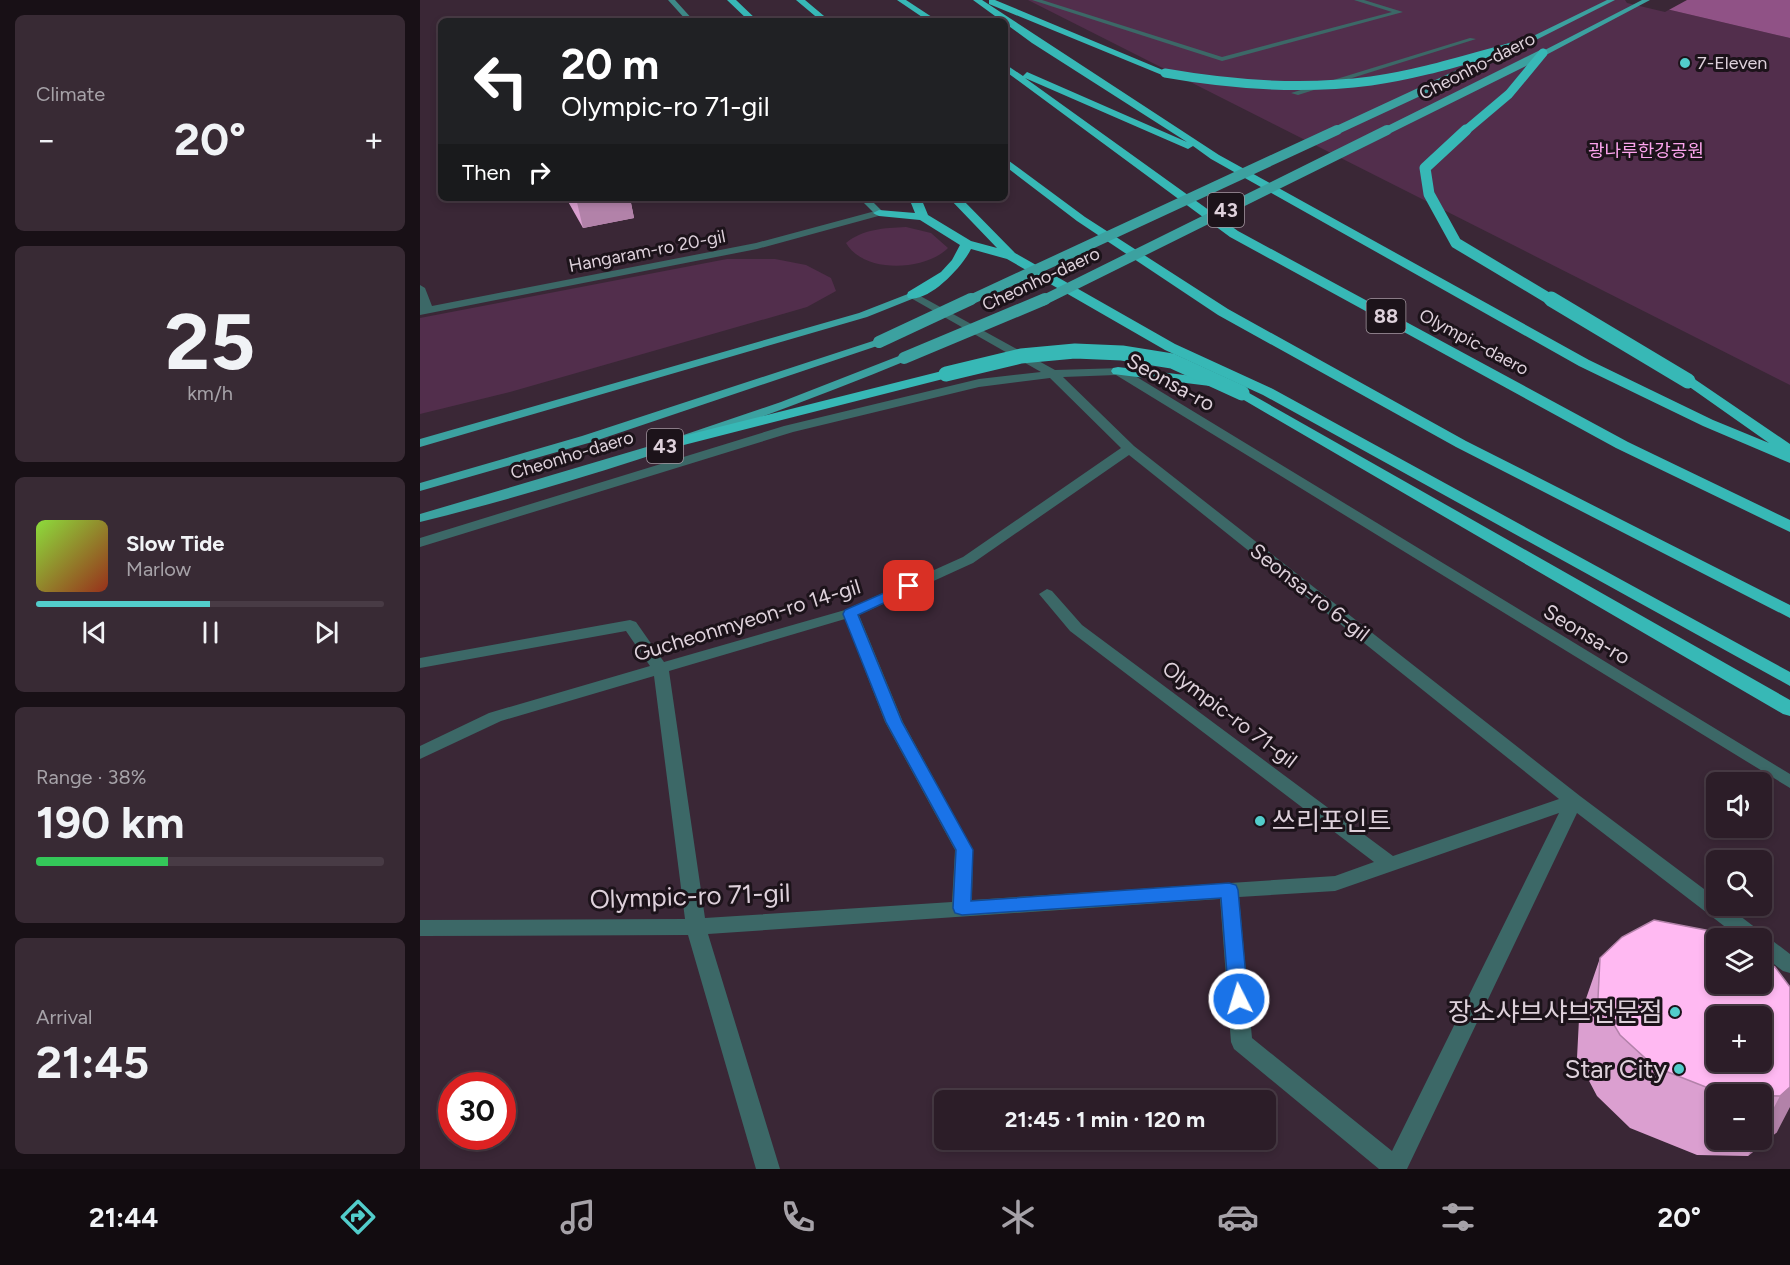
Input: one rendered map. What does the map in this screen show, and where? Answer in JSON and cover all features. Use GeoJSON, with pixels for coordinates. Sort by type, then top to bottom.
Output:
{"type":"FeatureCollection","features":[{"type":"Feature","properties":{"kind":"highway"},"geometry":{"type":"LineString","coordinates":[[731,0],[751,18]]}},
{"type":"Feature","properties":{"kind":"highway"},"geometry":{"type":"LineString","coordinates":[[901,0],[929,18]]}},
{"type":"Feature","properties":{"kind":"highway"},"geometry":{"type":"LineString","coordinates":[[977,0],[1001,18]]}},
{"type":"Feature","properties":{"kind":"highway"},"geometry":{"type":"LineString","coordinates":[[986,0],[1165,73],[1255,85],[1303,86],[1373,81],[1520,45]]}},
{"type":"Feature","properties":{"kind":"highway"},"geometry":{"type":"LineString","coordinates":[[801,1],[807,18]]}},
{"type":"Feature","properties":{"kind":"highway"},"geometry":{"type":"LineString","coordinates":[[801,1],[822,18]]}},
{"type":"Feature","properties":{"kind":"highway"},"geometry":{"type":"LineString","coordinates":[[1008,23],[1215,156],[1584,363],[1708,423],[1790,458]]}},
{"type":"Feature","properties":{"kind":"highway"},"geometry":{"type":"LineString","coordinates":[[1543,53],[1509,94],[1447,146],[1425,168],[1429,194],[1456,243],[1688,381],[1790,450]]}},
{"type":"Feature","properties":{"kind":"highway"},"geometry":{"type":"LineString","coordinates":[[1008,68],[1061,88],[1139,127],[1215,156]]}},
{"type":"Feature","properties":{"kind":"highway","name":"Olympic-daero"},"geometry":{"type":"LineString","coordinates":[[1008,69],[1234,234],[1622,444],[1790,526]]}},
{"type":"Feature","properties":{"kind":"highway"},"geometry":{"type":"LineString","coordinates":[[1008,163],[1081,219],[1223,312],[1461,444],[1790,612]]}},
{"type":"Feature","properties":{"kind":"highway"},"geometry":{"type":"LineString","coordinates":[[916,201],[923,217]]}},
{"type":"Feature","properties":{"kind":"highway"},"geometry":{"type":"LineString","coordinates":[[958,201],[1011,256]]}},
{"type":"Feature","properties":{"kind":"highway"},"geometry":{"type":"LineString","coordinates":[[879,213],[898,203]]}},
{"type":"Feature","properties":{"kind":"highway"},"geometry":{"type":"LineString","coordinates":[[879,213],[923,217],[967,244],[1011,256],[1170,347],[1268,392],[1790,680]]}},
{"type":"Feature","properties":{"kind":"highway"},"geometry":{"type":"LineString","coordinates":[[913,295],[940,280],[958,264],[967,244]]}},
{"type":"Feature","properties":{"kind":"highway"},"geometry":{"type":"LineString","coordinates":[[676,442],[1021,356],[1075,351],[1122,353],[1172,361],[1242,393],[1790,709]]}},
{"type":"Feature","properties":{"kind":"highway"},"geometry":{"type":"LineString","coordinates":[[1118,371],[1190,379],[1268,392]]}},
{"type":"Feature","properties":{"kind":"main road","name":"Cheonho-daero"},"geometry":{"type":"LineString","coordinates":[[420,487],[587,439],[879,342],[1520,45],[1612,0]]}},
{"type":"Feature","properties":{"kind":"main road","name":"Cheonho-daero"},"geometry":{"type":"LineString","coordinates":[[420,518],[606,466],[676,442],[851,381],[1032,306],[1647,0]]}},
{"type":"Feature","properties":{"kind":"main road"},"geometry":{"type":"LineString","coordinates":[[420,444],[863,315],[913,295]]}},
{"type":"Feature","properties":{"kind":"street"},"geometry":{"type":"LineString","coordinates":[[671,0],[688,18]]}},
{"type":"Feature","properties":{"kind":"street"},"geometry":{"type":"LineString","coordinates":[[1035,0],[1222,59],[1400,12],[1357,0]]}},
{"type":"Feature","properties":{"kind":"street"},"geometry":{"type":"LineString","coordinates":[[1295,93],[1472,39]]}},
{"type":"Feature","properties":{"kind":"street"},"geometry":{"type":"LineString","coordinates":[[867,201],[879,213]]}},
{"type":"Feature","properties":{"kind":"street","name":"Hangaram-ro 20-gil"},"geometry":{"type":"LineString","coordinates":[[424,312],[757,246],[879,213]]}},
{"type":"Feature","properties":{"kind":"street"},"geometry":{"type":"LineString","coordinates":[[420,288],[424,312]]}},
{"type":"Feature","properties":{"kind":"street","name":"Seonsa-ro 6-gil"},"geometry":{"type":"LineString","coordinates":[[913,295],[1053,374],[1129,449],[1574,801],[1741,928]]}},
{"type":"Feature","properties":{"kind":"street","name":"Seonsa-ro"},"geometry":{"type":"LineString","coordinates":[[420,543],[789,429],[979,383],[1053,374],[1118,371],[1790,782]]}},
{"type":"Feature","properties":{"kind":"street","name":"Gucheonmyeon-ro 14-gil"},"geometry":{"type":"LineString","coordinates":[[420,753],[495,717],[850,614],[968,560],[1129,449]]}},
{"type":"Feature","properties":{"kind":"street","name":"Olympic-ro 71-gil"},"geometry":{"type":"LineString","coordinates":[[1047,594],[1076,628],[1390,864]]}},
{"type":"Feature","properties":{"kind":"street"},"geometry":{"type":"LineString","coordinates":[[850,614],[894,722],[964,850],[962,908]]}},
{"type":"Feature","properties":{"kind":"street"},"geometry":{"type":"LineString","coordinates":[[420,663],[630,625],[661,670],[696,927],[768,1169]]}},
{"type":"Feature","properties":{"kind":"street"},"geometry":{"type":"LineString","coordinates":[[1229,890],[1242,1042],[1395,1168],[1574,801]]}},
{"type":"Feature","properties":{"kind":"street","name":"Olympic-ro 71-gil"},"geometry":{"type":"LineString","coordinates":[[420,928],[696,927],[1335,884],[1574,801]]}},
{"type":"Feature","properties":{"kind":"street"},"geometry":{"type":"LineString","coordinates":[[1772,951],[1790,965]]}},
{"type":"Feature","properties":{"kind":"green space","name":"광나루한강공원"},"geometry":{"type":"Polygon","coordinates":[[[1028,0],[1628,0],[1790,38],[1790,385],[1028,0]]]}},
{"type":"Feature","properties":{"kind":"green space"},"geometry":{"type":"Polygon","coordinates":[[[906,227],[931,233],[948,248],[938,256],[925,261],[895,266],[866,260],[846,243],[867,232],[906,227]]]}},
{"type":"Feature","properties":{"kind":"green space"},"geometry":{"type":"Polygon","coordinates":[[[727,259],[775,259],[806,265],[831,278],[836,291],[807,307],[510,392],[420,414],[420,318],[727,259]]]}},
{"type":"Feature","properties":{"kind":"shaded area"},"geometry":{"type":"Polygon","coordinates":[[[1628,0],[1790,0],[1790,38],[1628,0]]]}},
{"type":"Feature","properties":{"kind":"pier"},"geometry":{"type":"Polygon","coordinates":[[[1625,0],[1687,0],[1665,12],[1627,3],[1625,0]]]}},
{"type":"Feature","properties":{"kind":"building"},"geometry":{"type":"Polygon","coordinates":[[[1654,920],[1706,930],[1706,994],[1772,994],[1772,965],[1775,967],[1790,987],[1790,1087],[1780,1096],[1772,1096],[1772,1084],[1706,1084],[1706,1087],[1655,1067],[1620,1035],[1598,998],[1600,958],[1622,937],[1654,920]]]}},
{"type":"Feature","properties":{"kind":"place","name":"7-Eleven"},"geometry":{"type":"Point","coordinates":[1685,63]}},
{"type":"Feature","properties":{"kind":"place","name":"쓰리포인트"},"geometry":{"type":"Point","coordinates":[1260,821]}},
{"type":"Feature","properties":{"kind":"place","name":"장소샤브샤브전문점"},"geometry":{"type":"Point","coordinates":[1675,1012]}},
{"type":"Feature","properties":{"kind":"place","name":"Star City"},"geometry":{"type":"Point","coordinates":[1679,1069]}},
{"type":"Feature","properties":{"kind":"route"},"geometry":{"type":"LineString","coordinates":[[909,586],[850,614],[894,722],[964,850],[962,908],[1229,890],[1239,999]]}}]}
